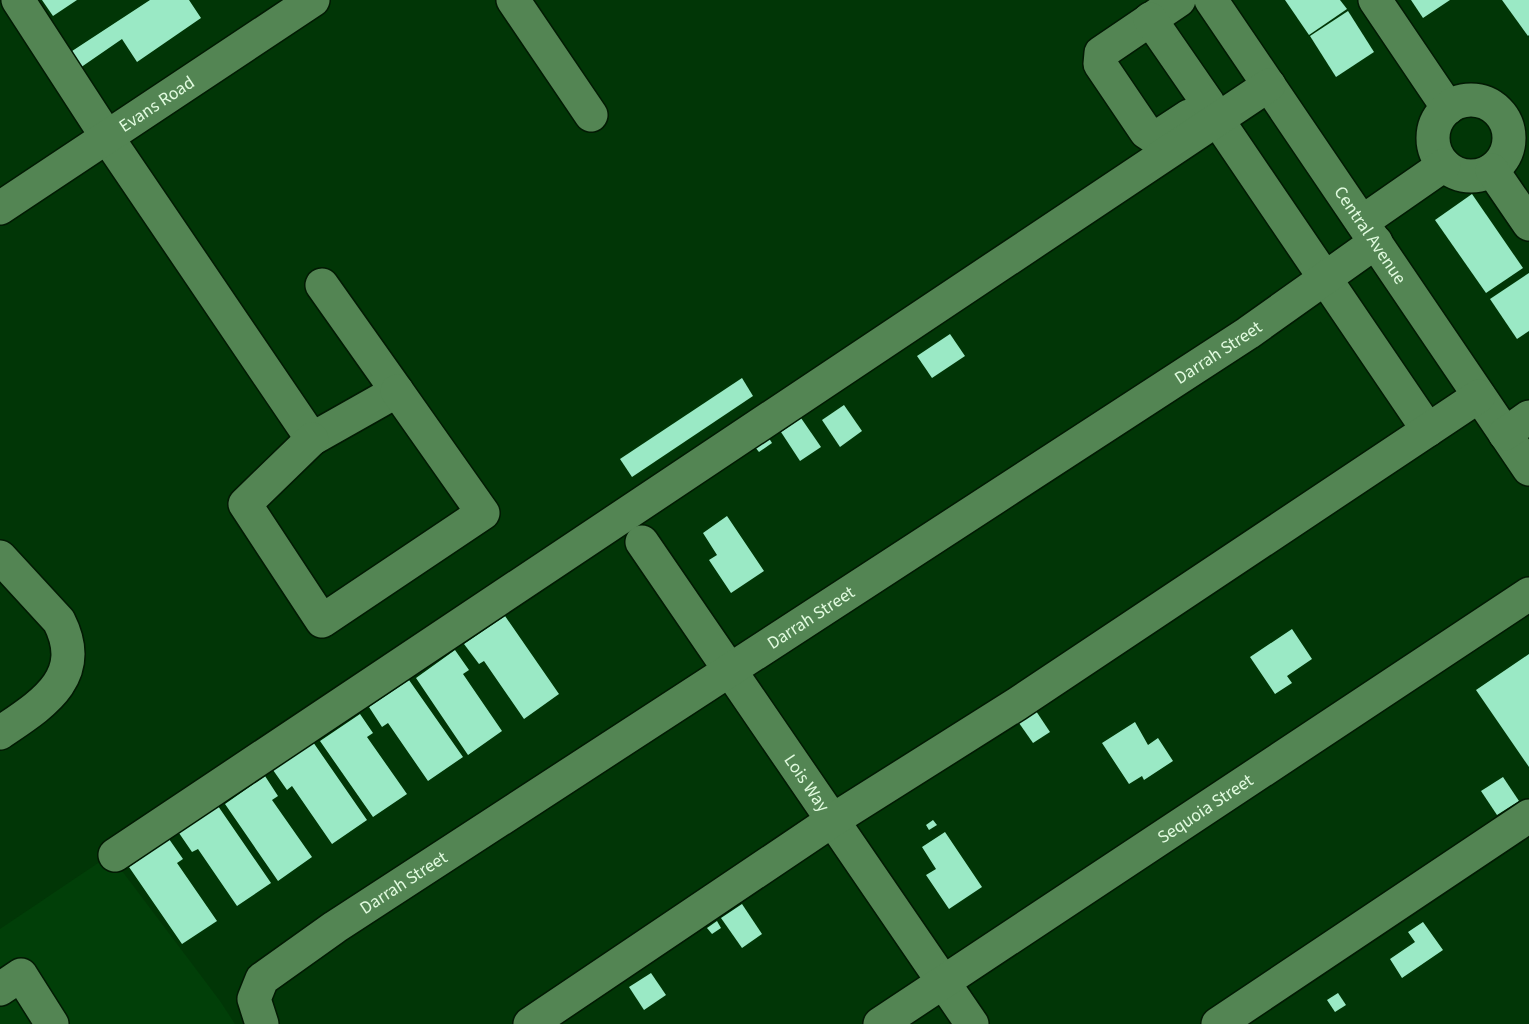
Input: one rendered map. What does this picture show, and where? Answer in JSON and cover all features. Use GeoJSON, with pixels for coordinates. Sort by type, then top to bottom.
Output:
{"type":"FeatureCollection","features":[{"type":"Feature","properties":{"kind":"street"},"geometry":{"type":"LineString","coordinates":[[18,0],[107,137],[312,439]]}},
{"type":"Feature","properties":{"kind":"street","name":"Evans Road"},"geometry":{"type":"LineString","coordinates":[[0,208],[107,137],[273,11],[313,0]]}},
{"type":"Feature","properties":{"kind":"street"},"geometry":{"type":"LineString","coordinates":[[513,0],[591,115]]}},
{"type":"Feature","properties":{"kind":"street"},"geometry":{"type":"LineString","coordinates":[[1179,0],[1101,53],[1099,58],[1100,64],[1146,132],[1152,136],[1160,135],[1208,103],[1264,77]]}},
{"type":"Feature","properties":{"kind":"street","name":"Central Avenue"},"geometry":{"type":"LineString","coordinates":[[1211,0],[1479,396],[1517,426],[1529,469]]}},
{"type":"Feature","properties":{"kind":"street"},"geometry":{"type":"LineString","coordinates":[[1375,0],[1448,108]]}},
{"type":"Feature","properties":{"kind":"street"},"geometry":{"type":"LineString","coordinates":[[1150,19],[1208,103]]}},
{"type":"Feature","properties":{"kind":"street"},"geometry":{"type":"LineString","coordinates":[[115,855],[1264,77]]}},
{"type":"Feature","properties":{"kind":"street"},"geometry":{"type":"LineString","coordinates":[[1477,100],[1494,107],[1502,116],[1509,139],[1507,151],[1492,170],[1480,175],[1467,176],[1454,172],[1444,165],[1435,148],[1434,129],[1448,108],[1458,102],[1477,100]]}},
{"type":"Feature","properties":{"kind":"street"},"geometry":{"type":"LineString","coordinates":[[1227,134],[1428,430]]}},
{"type":"Feature","properties":{"kind":"street","name":"Darrah Street"},"geometry":{"type":"LineString","coordinates":[[258,1011],[262,979],[335,927],[1248,333],[1323,278],[1369,232],[1444,165]]}},
{"type":"Feature","properties":{"kind":"street"},"geometry":{"type":"LineString","coordinates":[[1492,170],[1529,224]]}},
{"type":"Feature","properties":{"kind":"street"},"geometry":{"type":"LineString","coordinates":[[322,285],[397,391],[483,513],[322,621],[245,504],[312,439],[397,391]]}},
{"type":"Feature","properties":{"kind":"street"},"geometry":{"type":"LineString","coordinates":[[530,1024],[833,820],[1036,691],[1479,396]]}},
{"type":"Feature","properties":{"kind":"street","name":"Lois Way"},"geometry":{"type":"LineString","coordinates":[[642,542],[972,1024]]}},
{"type":"Feature","properties":{"kind":"street"},"geometry":{"type":"LineString","coordinates":[[0,557],[59,621],[64,631],[68,655],[64,675],[52,695],[0,733]]}},
{"type":"Feature","properties":{"kind":"street","name":"Sequoia Street"},"geometry":{"type":"LineString","coordinates":[[880,1024],[1529,594]]}},
{"type":"Feature","properties":{"kind":"street"},"geometry":{"type":"LineString","coordinates":[[1218,1024],[1529,816]]}},
{"type":"Feature","properties":{"kind":"street"},"geometry":{"type":"LineString","coordinates":[[0,989],[21,975],[52,1024]]}},
{"type":"Feature","properties":{"kind":"shaded area"},"geometry":{"type":"Polygon","coordinates":[[[110,855],[235,1024],[0,1024],[0,929],[110,855]]]}},
{"type":"Feature","properties":{"kind":"building"},"geometry":{"type":"Polygon","coordinates":[[[42,0],[77,0],[53,16],[42,0]]]}},
{"type":"Feature","properties":{"kind":"building"},"geometry":{"type":"Polygon","coordinates":[[[150,0],[189,0],[201,18],[137,62],[122,39],[77,70],[66,55],[150,0]]]}},
{"type":"Feature","properties":{"kind":"building"},"geometry":{"type":"Polygon","coordinates":[[[1285,0],[1340,0],[1347,9],[1309,35],[1285,0]]]}},
{"type":"Feature","properties":{"kind":"building"},"geometry":{"type":"Polygon","coordinates":[[[1411,0],[1450,0],[1423,18],[1411,0]]]}},
{"type":"Feature","properties":{"kind":"building"},"geometry":{"type":"Polygon","coordinates":[[[1502,0],[1529,0],[1528,36],[1502,0]]]}},
{"type":"Feature","properties":{"kind":"building"},"geometry":{"type":"Polygon","coordinates":[[[1348,11],[1374,52],[1336,77],[1310,36],[1348,11]]]}},
{"type":"Feature","properties":{"kind":"building"},"geometry":{"type":"Polygon","coordinates":[[[1472,194],[1523,268],[1486,293],[1435,220],[1472,194]]]}},
{"type":"Feature","properties":{"kind":"building"},"geometry":{"type":"Polygon","coordinates":[[[1529,273],[1529,331],[1517,339],[1490,299],[1529,273]]]}},
{"type":"Feature","properties":{"kind":"building"},"geometry":{"type":"Polygon","coordinates":[[[950,334],[965,356],[932,378],[917,356],[950,334]]]}},
{"type":"Feature","properties":{"kind":"building"},"geometry":{"type":"Polygon","coordinates":[[[742,378],[753,396],[632,477],[620,459],[742,378]]]}},
{"type":"Feature","properties":{"kind":"building"},"geometry":{"type":"Polygon","coordinates":[[[844,405],[862,431],[840,447],[822,420],[844,405]]]}},
{"type":"Feature","properties":{"kind":"building"},"geometry":{"type":"Polygon","coordinates":[[[801,418],[821,447],[800,461],[781,432],[801,418]]]}},
{"type":"Feature","properties":{"kind":"building"},"geometry":{"type":"Polygon","coordinates":[[[765,432],[772,443],[759,452],[751,442],[765,432]]]}},
{"type":"Feature","properties":{"kind":"building"},"geometry":{"type":"Polygon","coordinates":[[[727,516],[764,571],[731,593],[709,560],[717,555],[703,533],[727,516]]]}},
{"type":"Feature","properties":{"kind":"building"},"geometry":{"type":"Polygon","coordinates":[[[505,616],[559,694],[524,719],[484,661],[479,664],[464,644],[505,616]]]}},
{"type":"Feature","properties":{"kind":"building"},"geometry":{"type":"Polygon","coordinates":[[[1292,629],[1312,659],[1287,676],[1292,683],[1275,694],[1250,657],[1292,629]]]}},
{"type":"Feature","properties":{"kind":"building"},"geometry":{"type":"Polygon","coordinates":[[[455,650],[469,670],[463,674],[502,731],[468,755],[416,678],[455,650]]]}},
{"type":"Feature","properties":{"kind":"building"},"geometry":{"type":"Polygon","coordinates":[[[1529,654],[1529,767],[1476,690],[1529,654]]]}},
{"type":"Feature","properties":{"kind":"building"},"geometry":{"type":"Polygon","coordinates":[[[409,680],[463,757],[428,781],[388,723],[382,727],[369,707],[409,680]]]}},
{"type":"Feature","properties":{"kind":"building"},"geometry":{"type":"Polygon","coordinates":[[[1036,711],[1050,732],[1033,743],[1019,723],[1036,711]]]}},
{"type":"Feature","properties":{"kind":"building"},"geometry":{"type":"Polygon","coordinates":[[[360,714],[373,733],[367,737],[407,794],[373,817],[320,741],[360,714]]]}},
{"type":"Feature","properties":{"kind":"building"},"geometry":{"type":"Polygon","coordinates":[[[1135,722],[1148,745],[1158,738],[1173,761],[1144,780],[1142,776],[1129,784],[1102,743],[1135,722]]]}},
{"type":"Feature","properties":{"kind":"building"},"geometry":{"type":"Polygon","coordinates":[[[313,742],[367,820],[332,844],[292,786],[287,790],[273,770],[313,742]]]}},
{"type":"Feature","properties":{"kind":"building"},"geometry":{"type":"Polygon","coordinates":[[[265,776],[278,796],[272,800],[312,857],[278,881],[225,804],[265,776]]]}},
{"type":"Feature","properties":{"kind":"building"},"geometry":{"type":"Polygon","coordinates":[[[1503,777],[1519,801],[1497,815],[1481,791],[1503,777]]]}},
{"type":"Feature","properties":{"kind":"building"},"geometry":{"type":"Polygon","coordinates":[[[218,806],[271,883],[237,906],[198,849],[192,852],[179,833],[218,806]]]}},
{"type":"Feature","properties":{"kind":"building"},"geometry":{"type":"Polygon","coordinates":[[[933,820],[937,825],[929,830],[926,825],[933,820]]]}},
{"type":"Feature","properties":{"kind":"building"},"geometry":{"type":"Polygon","coordinates":[[[945,832],[982,887],[949,909],[926,875],[936,869],[922,847],[945,832]]]}},
{"type":"Feature","properties":{"kind":"building"},"geometry":{"type":"Polygon","coordinates":[[[169,839],[183,859],[177,863],[217,921],[182,944],[129,867],[169,839]]]}},
{"type":"Feature","properties":{"kind":"building"},"geometry":{"type":"Polygon","coordinates":[[[742,904],[762,934],[742,948],[721,918],[742,904]]]}},
{"type":"Feature","properties":{"kind":"building"},"geometry":{"type":"Polygon","coordinates":[[[717,921],[721,928],[712,934],[707,928],[717,921]]]}},
{"type":"Feature","properties":{"kind":"building"},"geometry":{"type":"Polygon","coordinates":[[[1423,922],[1443,950],[1402,978],[1390,959],[1415,942],[1408,932],[1423,922]]]}},
{"type":"Feature","properties":{"kind":"building"},"geometry":{"type":"Polygon","coordinates":[[[651,973],[666,995],[644,1010],[629,987],[651,973]]]}},
{"type":"Feature","properties":{"kind":"building"},"geometry":{"type":"Polygon","coordinates":[[[1338,993],[1346,1005],[1335,1012],[1327,1000],[1338,993]]]}}]}
